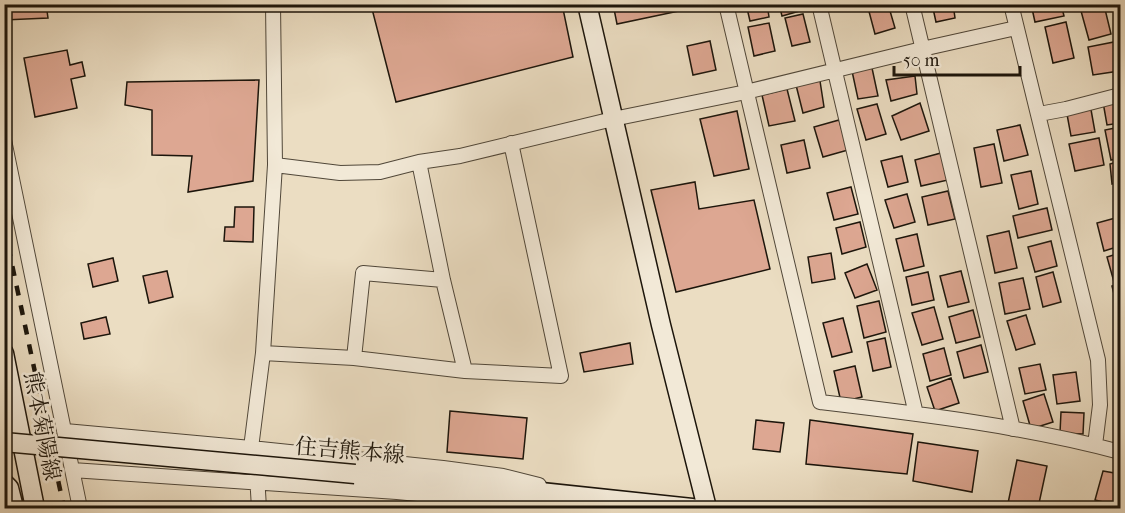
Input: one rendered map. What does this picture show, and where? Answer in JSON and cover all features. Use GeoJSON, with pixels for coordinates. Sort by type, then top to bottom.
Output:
{"type":"FeatureCollection","features":[{"type":"Feature","properties":{"kind":"main road"},"geometry":{"type":"LineString","coordinates":[[586,4],[661,325],[707,508]]}},
{"type":"Feature","properties":{"kind":"main road","name":"熊本菊陽線"},"geometry":{"type":"LineString","coordinates":[[4,353],[35,508]]}},
{"type":"Feature","properties":{"kind":"main road","name":"住吉熊本線"},"geometry":{"type":"LineString","coordinates":[[4,442],[457,483],[692,508]]}},
{"type":"Feature","properties":{"kind":"main road"},"geometry":{"type":"LineString","coordinates":[[4,483],[9,489],[14,508]]}},
{"type":"Feature","properties":{"kind":"street"},"geometry":{"type":"LineString","coordinates":[[259,508],[258,483],[251,448],[263,353],[275,165],[273,4]]}},
{"type":"Feature","properties":{"kind":"street"},"geometry":{"type":"LineString","coordinates":[[726,4],[820,402],[1013,429],[1120,452]]}},
{"type":"Feature","properties":{"kind":"street"},"geometry":{"type":"LineString","coordinates":[[819,4],[916,414]]}},
{"type":"Feature","properties":{"kind":"street"},"geometry":{"type":"LineString","coordinates":[[912,4],[1013,429]]}},
{"type":"Feature","properties":{"kind":"street"},"geometry":{"type":"LineString","coordinates":[[1011,4],[1098,360],[1100,405],[1095,445]]}},
{"type":"Feature","properties":{"kind":"street"},"geometry":{"type":"LineString","coordinates":[[275,165],[340,173],[380,172],[419,162],[460,156],[613,118],[746,92],[1016,28]]}},
{"type":"Feature","properties":{"kind":"street"},"geometry":{"type":"LineString","coordinates":[[1039,114],[1120,95]]}},
{"type":"Feature","properties":{"kind":"street"},"geometry":{"type":"LineString","coordinates":[[4,140],[80,508]]}},
{"type":"Feature","properties":{"kind":"street"},"geometry":{"type":"LineString","coordinates":[[263,353],[354,358],[465,370],[561,376],[511,143]]}},
{"type":"Feature","properties":{"kind":"street"},"geometry":{"type":"LineString","coordinates":[[419,162],[443,279],[465,370]]}},
{"type":"Feature","properties":{"kind":"street"},"geometry":{"type":"LineString","coordinates":[[354,358],[363,273],[443,279]]}},
{"type":"Feature","properties":{"kind":"street"},"geometry":{"type":"LineString","coordinates":[[65,431],[443,468],[503,476],[585,497]]}},
{"type":"Feature","properties":{"kind":"street"},"geometry":{"type":"LineString","coordinates":[[72,470],[397,492],[501,502],[585,497]]}},
{"type":"Feature","properties":{"kind":"building"},"geometry":{"type":"Polygon","coordinates":[[[4,4],[46,4],[48,18],[4,20],[4,4]]]}},
{"type":"Feature","properties":{"kind":"building"},"geometry":{"type":"Polygon","coordinates":[[[562,4],[573,57],[396,102],[371,5],[562,4]]]}},
{"type":"Feature","properties":{"kind":"building"},"geometry":{"type":"Polygon","coordinates":[[[613,4],[697,4],[698,7],[617,24],[613,4]]]}},
{"type":"Feature","properties":{"kind":"building"},"geometry":{"type":"Polygon","coordinates":[[[746,4],[767,4],[769,17],[750,21],[746,4]]]}},
{"type":"Feature","properties":{"kind":"building"},"geometry":{"type":"Polygon","coordinates":[[[779,4],[806,4],[807,9],[782,16],[779,4]]]}},
{"type":"Feature","properties":{"kind":"building"},"geometry":{"type":"Polygon","coordinates":[[[867,4],[888,4],[895,28],[875,34],[867,4]]]}},
{"type":"Feature","properties":{"kind":"building"},"geometry":{"type":"Polygon","coordinates":[[[932,4],[953,4],[955,18],[936,22],[932,4]]]}},
{"type":"Feature","properties":{"kind":"building"},"geometry":{"type":"Polygon","coordinates":[[[1031,4],[1061,4],[1064,16],[1035,22],[1031,4]]]}},
{"type":"Feature","properties":{"kind":"building"},"geometry":{"type":"Polygon","coordinates":[[[1104,5],[1111,34],[1089,40],[1081,11],[1104,5]]]}},
{"type":"Feature","properties":{"kind":"building"},"geometry":{"type":"Polygon","coordinates":[[[803,14],[810,42],[792,46],[785,18],[803,14]]]}},
{"type":"Feature","properties":{"kind":"building"},"geometry":{"type":"Polygon","coordinates":[[[1066,22],[1074,58],[1053,63],[1045,27],[1066,22]]]}},
{"type":"Feature","properties":{"kind":"building"},"geometry":{"type":"Polygon","coordinates":[[[769,23],[775,51],[754,56],[748,27],[769,23]]]}},
{"type":"Feature","properties":{"kind":"building"},"geometry":{"type":"Polygon","coordinates":[[[710,41],[716,70],[693,75],[687,46],[710,41]]]}},
{"type":"Feature","properties":{"kind":"building"},"geometry":{"type":"Polygon","coordinates":[[[1114,42],[1119,71],[1093,75],[1088,47],[1114,42]]]}},
{"type":"Feature","properties":{"kind":"building"},"geometry":{"type":"Polygon","coordinates":[[[67,50],[70,65],[82,62],[85,76],[71,79],[77,108],[35,117],[24,58],[67,50]]]}},
{"type":"Feature","properties":{"kind":"building"},"geometry":{"type":"Polygon","coordinates":[[[872,68],[878,96],[858,99],[852,71],[872,68]]]}},
{"type":"Feature","properties":{"kind":"building"},"geometry":{"type":"Polygon","coordinates":[[[915,76],[917,94],[891,101],[886,80],[915,76]]]}},
{"type":"Feature","properties":{"kind":"building"},"geometry":{"type":"Polygon","coordinates":[[[259,80],[253,181],[188,192],[192,156],[152,155],[152,110],[125,105],[127,82],[259,80]]]}},
{"type":"Feature","properties":{"kind":"building"},"geometry":{"type":"Polygon","coordinates":[[[820,81],[824,107],[803,113],[796,85],[820,81]]]}},
{"type":"Feature","properties":{"kind":"building"},"geometry":{"type":"Polygon","coordinates":[[[787,89],[795,121],[769,126],[762,95],[787,89]]]}},
{"type":"Feature","properties":{"kind":"building"},"geometry":{"type":"Polygon","coordinates":[[[1120,98],[1120,123],[1107,125],[1103,102],[1120,98]]]}},
{"type":"Feature","properties":{"kind":"building"},"geometry":{"type":"Polygon","coordinates":[[[920,103],[929,131],[901,140],[892,116],[920,103]]]}},
{"type":"Feature","properties":{"kind":"building"},"geometry":{"type":"Polygon","coordinates":[[[877,104],[886,134],[866,140],[857,109],[877,104]]]}},
{"type":"Feature","properties":{"kind":"building"},"geometry":{"type":"Polygon","coordinates":[[[1090,104],[1095,132],[1071,136],[1066,109],[1090,104]]]}},
{"type":"Feature","properties":{"kind":"building"},"geometry":{"type":"Polygon","coordinates":[[[737,111],[749,169],[714,176],[700,119],[737,111]]]}},
{"type":"Feature","properties":{"kind":"building"},"geometry":{"type":"Polygon","coordinates":[[[839,120],[848,150],[823,157],[814,127],[839,120]]]}},
{"type":"Feature","properties":{"kind":"building"},"geometry":{"type":"Polygon","coordinates":[[[1020,125],[1028,155],[1004,161],[997,130],[1020,125]]]}},
{"type":"Feature","properties":{"kind":"building"},"geometry":{"type":"Polygon","coordinates":[[[1120,127],[1120,158],[1111,160],[1105,130],[1120,127]]]}},
{"type":"Feature","properties":{"kind":"building"},"geometry":{"type":"Polygon","coordinates":[[[1099,138],[1104,165],[1075,171],[1069,144],[1099,138]]]}},
{"type":"Feature","properties":{"kind":"building"},"geometry":{"type":"Polygon","coordinates":[[[804,140],[810,168],[787,173],[781,145],[804,140]]]}},
{"type":"Feature","properties":{"kind":"building"},"geometry":{"type":"Polygon","coordinates":[[[994,144],[1002,183],[981,187],[974,148],[994,144]]]}},
{"type":"Feature","properties":{"kind":"building"},"geometry":{"type":"Polygon","coordinates":[[[941,153],[948,180],[921,186],[915,160],[941,153]]]}},
{"type":"Feature","properties":{"kind":"building"},"geometry":{"type":"Polygon","coordinates":[[[902,156],[908,182],[888,187],[881,161],[902,156]]]}},
{"type":"Feature","properties":{"kind":"building"},"geometry":{"type":"Polygon","coordinates":[[[1120,161],[1120,181],[1112,184],[1110,164],[1120,161]]]}},
{"type":"Feature","properties":{"kind":"building"},"geometry":{"type":"Polygon","coordinates":[[[1031,171],[1038,204],[1019,209],[1011,175],[1031,171]]]}},
{"type":"Feature","properties":{"kind":"building"},"geometry":{"type":"Polygon","coordinates":[[[695,182],[699,209],[754,200],[770,269],[676,292],[651,190],[695,182]]]}},
{"type":"Feature","properties":{"kind":"building"},"geometry":{"type":"Polygon","coordinates":[[[851,187],[858,214],[834,220],[827,193],[851,187]]]}},
{"type":"Feature","properties":{"kind":"building"},"geometry":{"type":"Polygon","coordinates":[[[948,191],[955,219],[928,225],[922,197],[948,191]]]}},
{"type":"Feature","properties":{"kind":"building"},"geometry":{"type":"Polygon","coordinates":[[[907,194],[915,222],[894,228],[885,200],[907,194]]]}},
{"type":"Feature","properties":{"kind":"building"},"geometry":{"type":"Polygon","coordinates":[[[235,207],[254,207],[253,242],[224,241],[225,227],[234,227],[235,207]]]}},
{"type":"Feature","properties":{"kind":"building"},"geometry":{"type":"Polygon","coordinates":[[[1047,208],[1052,230],[1018,238],[1013,216],[1047,208]]]}},
{"type":"Feature","properties":{"kind":"building"},"geometry":{"type":"Polygon","coordinates":[[[1119,217],[1120,246],[1104,251],[1097,223],[1119,217]]]}},
{"type":"Feature","properties":{"kind":"building"},"geometry":{"type":"Polygon","coordinates":[[[860,222],[866,247],[842,254],[836,228],[860,222]]]}},
{"type":"Feature","properties":{"kind":"building"},"geometry":{"type":"Polygon","coordinates":[[[1009,231],[1017,268],[995,273],[987,236],[1009,231]]]}},
{"type":"Feature","properties":{"kind":"building"},"geometry":{"type":"Polygon","coordinates":[[[917,234],[924,266],[904,271],[896,239],[917,234]]]}},
{"type":"Feature","properties":{"kind":"building"},"geometry":{"type":"Polygon","coordinates":[[[1051,241],[1057,266],[1035,272],[1028,247],[1051,241]]]}},
{"type":"Feature","properties":{"kind":"building"},"geometry":{"type":"Polygon","coordinates":[[[831,253],[835,279],[812,283],[808,257],[831,253]]]}},
{"type":"Feature","properties":{"kind":"building"},"geometry":{"type":"Polygon","coordinates":[[[1120,253],[1120,280],[1114,282],[1107,257],[1120,253]]]}},
{"type":"Feature","properties":{"kind":"building"},"geometry":{"type":"Polygon","coordinates":[[[113,258],[118,281],[93,287],[88,264],[113,258]]]}},
{"type":"Feature","properties":{"kind":"building"},"geometry":{"type":"Polygon","coordinates":[[[867,264],[877,290],[855,298],[845,273],[867,264]]]}},
{"type":"Feature","properties":{"kind":"building"},"geometry":{"type":"Polygon","coordinates":[[[167,271],[173,297],[149,303],[143,276],[167,271]]]}},
{"type":"Feature","properties":{"kind":"building"},"geometry":{"type":"Polygon","coordinates":[[[961,271],[969,302],[948,307],[940,276],[961,271]]]}},
{"type":"Feature","properties":{"kind":"building"},"geometry":{"type":"Polygon","coordinates":[[[928,272],[934,300],[912,305],[906,277],[928,272]]]}},
{"type":"Feature","properties":{"kind":"building"},"geometry":{"type":"Polygon","coordinates":[[[1053,272],[1061,302],[1043,307],[1036,277],[1053,272]]]}},
{"type":"Feature","properties":{"kind":"building"},"geometry":{"type":"Polygon","coordinates":[[[1023,278],[1030,309],[1005,314],[999,283],[1023,278]]]}},
{"type":"Feature","properties":{"kind":"building"},"geometry":{"type":"Polygon","coordinates":[[[1120,284],[1120,314],[1119,314],[1112,286],[1120,284]]]}},
{"type":"Feature","properties":{"kind":"building"},"geometry":{"type":"Polygon","coordinates":[[[879,301],[886,332],[864,338],[857,306],[879,301]]]}},
{"type":"Feature","properties":{"kind":"building"},"geometry":{"type":"Polygon","coordinates":[[[934,307],[943,339],[922,345],[912,313],[934,307]]]}},
{"type":"Feature","properties":{"kind":"building"},"geometry":{"type":"Polygon","coordinates":[[[973,310],[980,337],[956,343],[949,317],[973,310]]]}},
{"type":"Feature","properties":{"kind":"building"},"geometry":{"type":"Polygon","coordinates":[[[1026,315],[1035,344],[1016,350],[1007,321],[1026,315]]]}},
{"type":"Feature","properties":{"kind":"building"},"geometry":{"type":"Polygon","coordinates":[[[106,317],[110,334],[84,339],[81,323],[106,317]]]}},
{"type":"Feature","properties":{"kind":"building"},"geometry":{"type":"Polygon","coordinates":[[[843,318],[852,352],[832,357],[823,323],[843,318]]]}},
{"type":"Feature","properties":{"kind":"building"},"geometry":{"type":"Polygon","coordinates":[[[885,338],[891,367],[873,371],[867,342],[885,338]]]}},
{"type":"Feature","properties":{"kind":"building"},"geometry":{"type":"Polygon","coordinates":[[[630,343],[633,364],[584,372],[580,353],[630,343]]]}},
{"type":"Feature","properties":{"kind":"building"},"geometry":{"type":"Polygon","coordinates":[[[981,345],[988,372],[964,378],[957,352],[981,345]]]}},
{"type":"Feature","properties":{"kind":"building"},"geometry":{"type":"Polygon","coordinates":[[[944,348],[951,375],[930,381],[923,354],[944,348]]]}},
{"type":"Feature","properties":{"kind":"building"},"geometry":{"type":"Polygon","coordinates":[[[1040,364],[1046,390],[1025,394],[1019,368],[1040,364]]]}},
{"type":"Feature","properties":{"kind":"building"},"geometry":{"type":"Polygon","coordinates":[[[855,366],[862,397],[841,402],[834,371],[855,366]]]}},
{"type":"Feature","properties":{"kind":"building"},"geometry":{"type":"Polygon","coordinates":[[[1076,372],[1080,401],[1057,404],[1053,375],[1076,372]]]}},
{"type":"Feature","properties":{"kind":"building"},"geometry":{"type":"Polygon","coordinates":[[[951,378],[959,403],[935,411],[927,387],[951,378]]]}},
{"type":"Feature","properties":{"kind":"building"},"geometry":{"type":"Polygon","coordinates":[[[1044,394],[1053,422],[1031,429],[1023,401],[1044,394]]]}},
{"type":"Feature","properties":{"kind":"building"},"geometry":{"type":"Polygon","coordinates":[[[450,411],[527,418],[523,459],[447,452],[450,411]]]}},
{"type":"Feature","properties":{"kind":"building"},"geometry":{"type":"Polygon","coordinates":[[[1061,412],[1084,413],[1083,434],[1060,433],[1061,412]]]}},
{"type":"Feature","properties":{"kind":"building"},"geometry":{"type":"Polygon","coordinates":[[[756,420],[784,423],[780,452],[753,449],[756,420]]]}},
{"type":"Feature","properties":{"kind":"building"},"geometry":{"type":"Polygon","coordinates":[[[810,420],[913,434],[907,474],[806,464],[810,420]]]}},
{"type":"Feature","properties":{"kind":"building"},"geometry":{"type":"Polygon","coordinates":[[[918,442],[978,451],[972,492],[913,481],[918,442]]]}},
{"type":"Feature","properties":{"kind":"building"},"geometry":{"type":"Polygon","coordinates":[[[1017,460],[1047,466],[1038,508],[1007,508],[1017,460]]]}},
{"type":"Feature","properties":{"kind":"building"},"geometry":{"type":"Polygon","coordinates":[[[1103,471],[1120,474],[1120,506],[1095,500],[1103,471]]]}},
{"type":"Feature","properties":{"kind":"railway"},"geometry":{"type":"LineString","coordinates":[[4,227],[64,508]]}}]}
